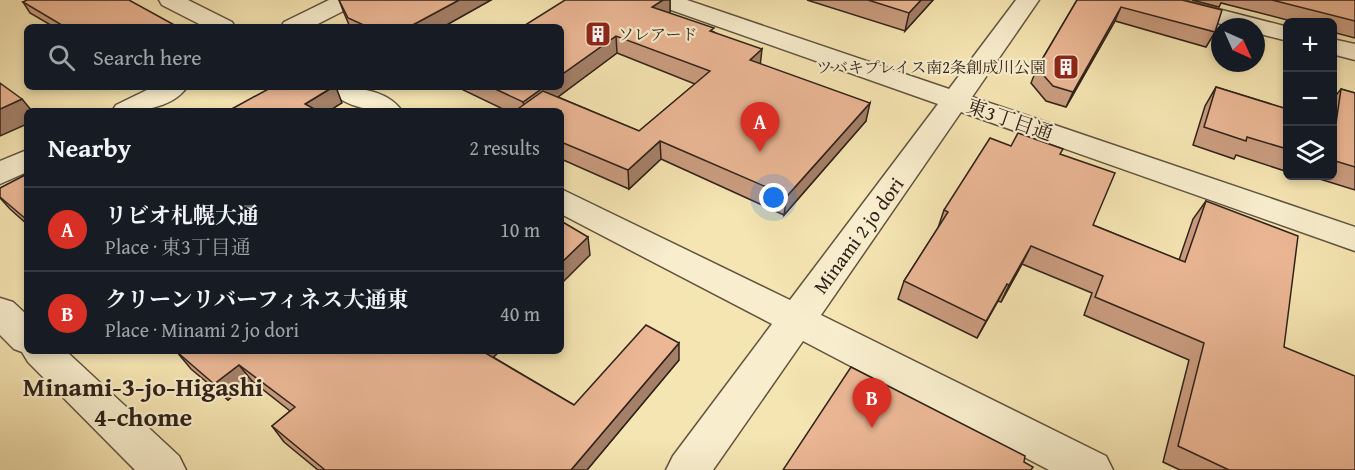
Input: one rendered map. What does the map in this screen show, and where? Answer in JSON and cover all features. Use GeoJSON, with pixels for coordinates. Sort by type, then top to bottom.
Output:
{"type":"FeatureCollection","features":[{"type":"Feature","properties":{"kind":"street"},"geometry":{"type":"LineString","coordinates":[[170,0],[217,24]]}},
{"type":"Feature","properties":{"kind":"street"},"geometry":{"type":"LineString","coordinates":[[299,24],[347,0]]}},
{"type":"Feature","properties":{"kind":"street","name":"東3丁目通"},"geometry":{"type":"LineString","coordinates":[[665,0],[1355,239]]}},
{"type":"Feature","properties":{"kind":"street","name":"Minami 2 jo dori"},"geometry":{"type":"LineString","coordinates":[[688,470],[1028,0]]}},
{"type":"Feature","properties":{"kind":"street"},"geometry":{"type":"LineString","coordinates":[[1156,0],[1283,33]]}},
{"type":"Feature","properties":{"kind":"street"},"geometry":{"type":"LineString","coordinates":[[1337,47],[1355,52]]}},
{"type":"Feature","properties":{"kind":"street"},"geometry":{"type":"LineString","coordinates":[[132,108],[168,90]]}},
{"type":"Feature","properties":{"kind":"street"},"geometry":{"type":"LineString","coordinates":[[347,90],[382,108]]}},
{"type":"Feature","properties":{"kind":"street"},"geometry":{"type":"LineString","coordinates":[[0,174],[24,162]]}},
{"type":"Feature","properties":{"kind":"street"},"geometry":{"type":"LineString","coordinates":[[564,202],[1091,470]]}},
{"type":"Feature","properties":{"kind":"street"},"geometry":{"type":"LineString","coordinates":[[0,312],[24,335]]}},
{"type":"Feature","properties":{"kind":"street"},"geometry":{"type":"LineString","coordinates":[[44,354],[164,470]]}},
{"type":"Feature","properties":{"kind":"building"},"geometry":{"type":"Polygon","coordinates":[[[27,0],[129,0],[173,24],[60,24],[23,2],[27,0]]]}},
{"type":"Feature","properties":{"kind":"building"},"geometry":{"type":"Polygon","coordinates":[[[339,0],[459,0],[415,24],[361,24],[348,18],[339,0]]]}},
{"type":"Feature","properties":{"kind":"building"},"geometry":{"type":"Polygon","coordinates":[[[565,0],[663,0],[652,7],[714,28],[710,31],[762,49],[750,60],[870,103],[787,196],[660,141],[628,170],[564,143],[564,108],[519,108],[543,91],[639,131],[710,71],[616,36],[564,73],[564,24],[527,24],[565,0]]]}},
{"type":"Feature","properties":{"kind":"building"},"geometry":{"type":"Polygon","coordinates":[[[868,0],[921,0],[909,13],[868,0]]]}},
{"type":"Feature","properties":{"kind":"building"},"geometry":{"type":"Polygon","coordinates":[[[1077,0],[1182,0],[1222,10],[1219,18],[1211,18],[1211,31],[1121,7],[1073,92],[1053,86],[1037,68],[1077,0]]]}},
{"type":"Feature","properties":{"kind":"building"},"geometry":{"type":"Polygon","coordinates":[[[1272,0],[1355,0],[1355,21],[1272,0]]]}},
{"type":"Feature","properties":{"kind":"building"},"geometry":{"type":"Polygon","coordinates":[[[0,83],[22,99],[0,109],[0,83]]]}},
{"type":"Feature","properties":{"kind":"building"},"geometry":{"type":"Polygon","coordinates":[[[1216,87],[1283,108],[1283,148],[1247,137],[1246,141],[1204,127],[1216,87]]]}},
{"type":"Feature","properties":{"kind":"building"},"geometry":{"type":"Polygon","coordinates":[[[1341,89],[1355,93],[1355,167],[1337,162],[1337,116],[1341,89]]]}},
{"type":"Feature","properties":{"kind":"building"},"geometry":{"type":"Polygon","coordinates":[[[266,90],[328,90],[305,104],[312,108],[234,108],[266,90]]]}},
{"type":"Feature","properties":{"kind":"building"},"geometry":{"type":"Polygon","coordinates":[[[497,90],[540,90],[523,102],[497,90]]]}},
{"type":"Feature","properties":{"kind":"building"},"geometry":{"type":"Polygon","coordinates":[[[1018,133],[1063,149],[1060,154],[1115,173],[1093,225],[1185,262],[1206,201],[1298,236],[1284,347],[1355,376],[1355,470],[1229,470],[1178,446],[1204,343],[1095,297],[1103,276],[1031,246],[986,321],[904,281],[948,212],[944,210],[990,138],[1011,146],[1018,133]]]}},
{"type":"Feature","properties":{"kind":"building"},"geometry":{"type":"Polygon","coordinates":[[[24,176],[24,217],[0,197],[0,188],[24,176]]]}},
{"type":"Feature","properties":{"kind":"building"},"geometry":{"type":"Polygon","coordinates":[[[564,223],[588,237],[564,260],[564,223]]]}},
{"type":"Feature","properties":{"kind":"building"},"geometry":{"type":"Polygon","coordinates":[[[646,325],[679,343],[571,470],[325,470],[272,426],[295,407],[239,365],[214,384],[179,354],[487,354],[574,405],[646,325]]]}},
{"type":"Feature","properties":{"kind":"building"},"geometry":{"type":"Polygon","coordinates":[[[851,367],[1025,456],[1024,462],[1033,467],[1031,470],[783,470],[851,367]]]}},
{"type":"Feature","properties":{"kind":"place","name":"ソレアード"},"geometry":{"type":"Point","coordinates":[598,34]}},
{"type":"Feature","properties":{"kind":"place","name":"ツバキプレイス南2条創成川公園"},"geometry":{"type":"Point","coordinates":[1066,67]}},
{"type":"Feature","properties":{"kind":"place","name":"リビオ札幌大通"},"geometry":{"type":"Point","coordinates":[760,152]}},
{"type":"Feature","properties":{"kind":"place","name":"クリーンリバーフィネス大通東"},"geometry":{"type":"Point","coordinates":[872,428]}},
{"type":"Feature","properties":{"kind":"district","name":"Minami-3-jo-Higashi 4-chome"},"geometry":{"type":"Point","coordinates":[143,400]}}]}
